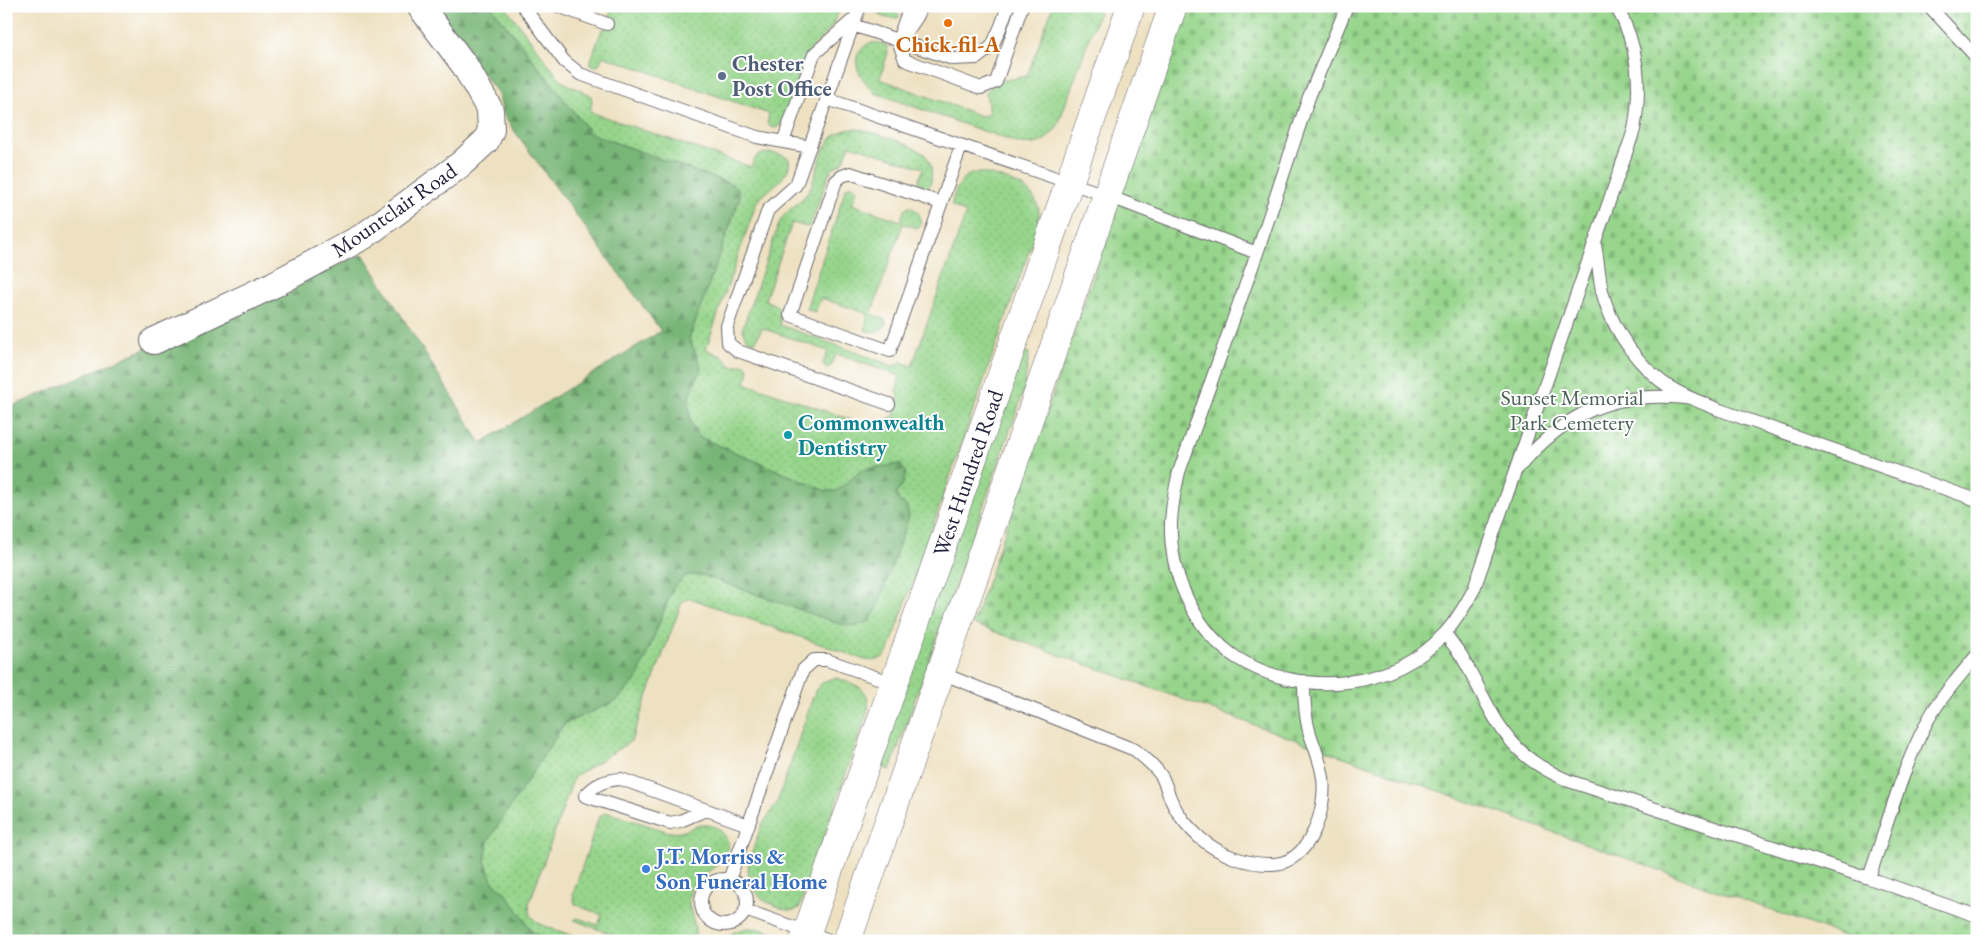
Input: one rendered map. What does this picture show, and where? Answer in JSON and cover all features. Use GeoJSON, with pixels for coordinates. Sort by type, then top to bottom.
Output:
{"type":"FeatureCollection","features":[{"type":"Feature","properties":{"kind":"main road","name":"West Hundred Road"},"geometry":{"type":"LineString","coordinates":[[814,938],[894,684],[1068,183],[1132,6]]}},
{"type":"Feature","properties":{"kind":"main road","name":"West Hundred Road"},"geometry":{"type":"LineString","coordinates":[[848,941],[1173,6]]}},
{"type":"Feature","properties":{"kind":"street","name":"Mountclair Road"},"geometry":{"type":"LineString","coordinates":[[154,341],[274,286],[364,236],[461,164],[486,141],[491,130],[490,110],[465,66],[420,6]]}},
{"type":"Feature","properties":{"kind":"lane"},"geometry":{"type":"LineString","coordinates":[[523,6],[564,61],[580,74],[757,137],[810,147]]}},
{"type":"Feature","properties":{"kind":"lane"},"geometry":{"type":"LineString","coordinates":[[558,6],[607,24]]}},
{"type":"Feature","properties":{"kind":"lane"},"geometry":{"type":"LineString","coordinates":[[910,6],[898,40],[905,60],[981,88],[996,82],[1022,6]]}},
{"type":"Feature","properties":{"kind":"lane"},"geometry":{"type":"LineString","coordinates":[[898,40],[904,36],[917,18],[922,6]]}},
{"type":"Feature","properties":{"kind":"lane"},"geometry":{"type":"LineString","coordinates":[[981,55],[999,6]]}},
{"type":"Feature","properties":{"kind":"lane"},"geometry":{"type":"LineString","coordinates":[[857,16],[898,40],[954,59],[977,58],[992,46],[1008,6]]}},
{"type":"Feature","properties":{"kind":"lane"},"geometry":{"type":"LineString","coordinates":[[1347,6],[1309,96],[1179,472],[1171,505],[1171,536],[1176,567],[1186,596],[1197,616],[1212,636],[1236,657],[1261,671],[1304,682],[1335,683],[1362,681],[1389,672],[1410,661],[1445,633],[1463,609],[1474,589],[1634,130],[1639,107],[1639,78],[1635,50],[1625,22],[1616,6]]}},
{"type":"Feature","properties":{"kind":"lane"},"geometry":{"type":"LineString","coordinates":[[1929,6],[1977,58]]}},
{"type":"Feature","properties":{"kind":"lane"},"geometry":{"type":"LineString","coordinates":[[782,142],[814,54],[857,16]]}},
{"type":"Feature","properties":{"kind":"lane"},"geometry":{"type":"LineString","coordinates":[[857,16],[796,185],[768,210],[727,326],[728,343],[738,351],[889,404]]}},
{"type":"Feature","properties":{"kind":"lane"},"geometry":{"type":"LineString","coordinates":[[827,99],[1108,196],[1256,253]]}},
{"type":"Feature","properties":{"kind":"lane"},"geometry":{"type":"LineString","coordinates":[[940,203],[850,173],[842,176],[836,181],[790,315],[890,351],[961,146]]}},
{"type":"Feature","properties":{"kind":"lane"},"geometry":{"type":"LineString","coordinates":[[1595,243],[1602,290],[1618,330],[1635,356],[1656,378],[1690,398],[1977,500]]}},
{"type":"Feature","properties":{"kind":"lane"},"geometry":{"type":"LineString","coordinates":[[1513,474],[1535,449],[1560,428],[1585,412],[1613,401],[1669,396],[1690,398]]}},
{"type":"Feature","properties":{"kind":"lane"},"geometry":{"type":"LineString","coordinates":[[1445,633],[1461,656],[1486,706],[1506,736],[1525,755],[1545,770],[1569,781],[1869,878],[1977,916]]}},
{"type":"Feature","properties":{"kind":"lane"},"geometry":{"type":"LineString","coordinates":[[1869,878],[1913,751],[1929,718],[1949,689],[1977,655]]}},
{"type":"Feature","properties":{"kind":"lane"},"geometry":{"type":"LineString","coordinates":[[729,880],[803,670],[814,660],[827,660],[894,684]]}},
{"type":"Feature","properties":{"kind":"lane"},"geometry":{"type":"LineString","coordinates":[[941,673],[1135,750],[1150,762],[1162,777],[1173,804],[1183,820],[1200,838],[1219,852],[1241,861],[1264,864],[1280,864],[1294,858],[1305,848],[1320,812],[1323,778],[1309,732],[1304,699],[1304,682]]}},
{"type":"Feature","properties":{"kind":"lane"},"geometry":{"type":"LineString","coordinates":[[706,810],[680,821],[670,823],[585,796],[594,786],[607,780],[621,779],[748,825]]}},
{"type":"Feature","properties":{"kind":"lane"},"geometry":{"type":"LineString","coordinates":[[717,880],[729,880],[738,883],[747,902],[745,910],[736,921],[729,924],[713,922],[703,910],[701,903],[706,888],[717,880]]}},
{"type":"Feature","properties":{"kind":"lane"},"geometry":{"type":"LineString","coordinates":[[745,910],[814,938]]}},
{"type":"Feature","properties":{"kind":"green space"},"geometry":{"type":"Polygon","coordinates":[[[430,6],[491,6],[591,134],[731,184],[738,189],[740,197],[689,339],[701,368],[689,396],[690,421],[699,437],[826,491],[837,491],[863,469],[900,464],[906,472],[903,484],[896,494],[899,501],[907,506],[909,516],[877,609],[869,622],[855,626],[840,624],[702,575],[687,575],[673,588],[637,679],[618,700],[564,724],[488,841],[485,861],[492,881],[505,892],[532,931],[550,941],[6,941],[6,409],[363,254],[481,443],[661,331],[505,118],[497,92],[430,6]]]}},
{"type":"Feature","properties":{"kind":"green space"},"geometry":{"type":"Polygon","coordinates":[[[491,6],[505,6],[556,74],[565,83],[591,95],[590,112],[751,167],[760,154],[778,154],[789,159],[786,173],[756,204],[706,349],[725,358],[730,366],[746,365],[749,371],[745,383],[883,431],[888,418],[894,417],[899,396],[896,393],[900,376],[836,354],[831,366],[826,369],[823,363],[828,351],[762,328],[755,342],[747,339],[744,333],[743,327],[780,221],[807,193],[823,151],[831,138],[840,132],[850,129],[863,130],[896,140],[922,152],[931,166],[930,185],[927,188],[923,188],[918,182],[923,168],[850,145],[843,162],[832,169],[829,174],[810,226],[792,223],[765,300],[779,308],[780,325],[894,366],[901,362],[912,366],[966,213],[952,206],[956,191],[964,178],[974,173],[980,173],[1014,183],[1031,194],[1039,212],[1038,226],[889,650],[879,660],[865,660],[690,598],[682,602],[631,741],[574,777],[529,904],[530,915],[539,924],[588,941],[550,941],[532,931],[505,892],[492,881],[485,861],[488,841],[564,724],[618,700],[637,679],[673,588],[687,575],[702,575],[840,624],[899,501],[896,494],[903,484],[863,469],[837,491],[826,491],[699,437],[690,421],[689,396],[701,368],[689,339],[740,197],[731,184],[591,134],[491,6]]]}},
{"type":"Feature","properties":{"kind":"green space","name":"Chester Post Office"},"geometry":{"type":"Polygon","coordinates":[[[613,6],[841,6],[832,26],[807,54],[784,122],[776,128],[770,127],[767,124],[769,114],[603,56],[598,66],[590,65],[602,29],[605,30],[613,6]]]}},
{"type":"Feature","properties":{"kind":"green space"},"geometry":{"type":"Polygon","coordinates":[[[875,6],[888,8],[900,16],[898,18],[891,18],[880,15],[875,10],[875,6]]]}},
{"type":"Feature","properties":{"kind":"green space"},"geometry":{"type":"Polygon","coordinates":[[[1053,6],[1101,6],[1058,125],[1046,139],[1038,143],[1020,144],[875,93],[857,67],[858,55],[867,44],[882,44],[887,46],[888,52],[880,79],[981,116],[989,114],[986,92],[996,82],[1027,76],[1053,6]]]}},
{"type":"Feature","properties":{"kind":"green space","name":"Sunset Memorial Park Cemetery"},"geometry":{"type":"Polygon","coordinates":[[[1187,6],[1977,6],[1977,941],[1857,941],[973,624],[1187,6]]]}},
{"type":"Feature","properties":{"kind":"green space"},"geometry":{"type":"Polygon","coordinates":[[[853,186],[857,190],[852,204],[900,221],[905,209],[910,207],[916,210],[920,216],[921,222],[918,228],[903,224],[871,314],[885,320],[886,324],[875,332],[866,331],[865,329],[868,314],[821,298],[815,312],[806,309],[846,188],[853,186]]]}},
{"type":"Feature","properties":{"kind":"green space"},"geometry":{"type":"Polygon","coordinates":[[[1020,350],[1029,353],[1024,390],[890,770],[883,768],[887,735],[1020,350]]]}},
{"type":"Feature","properties":{"kind":"green space"},"geometry":{"type":"Polygon","coordinates":[[[837,678],[856,685],[864,692],[867,696],[868,710],[799,908],[786,910],[767,902],[757,894],[748,872],[749,861],[761,826],[777,803],[815,691],[824,682],[837,678]]]}},
{"type":"Feature","properties":{"kind":"green space","name":"J.T. Morriss & Son Funeral Home"},"geometry":{"type":"Polygon","coordinates":[[[606,812],[669,832],[675,833],[696,826],[706,825],[717,828],[725,836],[728,845],[723,859],[695,883],[691,889],[689,903],[695,928],[694,941],[629,941],[574,920],[578,918],[598,925],[602,915],[575,904],[573,894],[599,817],[606,812]]]}},
{"type":"Feature","properties":{"kind":"green space"},"geometry":{"type":"Polygon","coordinates":[[[747,928],[770,932],[781,941],[722,941],[734,932],[747,928]]]}},
{"type":"Feature","properties":{"kind":"place","name":"Chick-fil-A"},"geometry":{"type":"Point","coordinates":[948,23]}},
{"type":"Feature","properties":{"kind":"place","name":"Chester Post Office"},"geometry":{"type":"Point","coordinates":[722,76]}},
{"type":"Feature","properties":{"kind":"place","name":"Commonwealth Dentistry"},"geometry":{"type":"Point","coordinates":[788,435]}},
{"type":"Feature","properties":{"kind":"place","name":"J.T. Morriss & Son Funeral Home"},"geometry":{"type":"Point","coordinates":[646,869]}}]}
